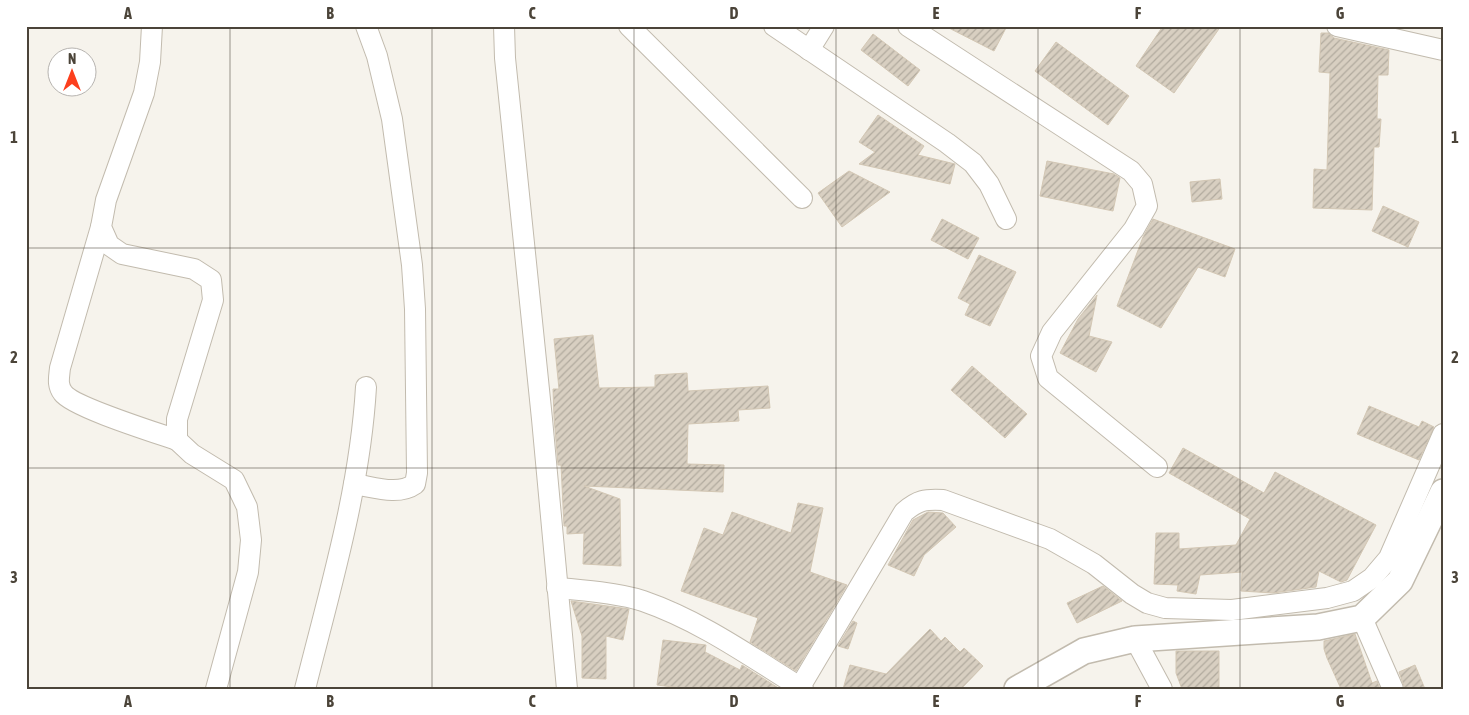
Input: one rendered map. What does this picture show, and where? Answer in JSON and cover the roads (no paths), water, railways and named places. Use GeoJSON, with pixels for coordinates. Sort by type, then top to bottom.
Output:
{"type":"FeatureCollection","features":[{"type":"Feature","properties":{"kind":"street"},"geometry":{"type":"LineString","coordinates":[[152,26],[150,62],[144,93],[106,200],[60,368],[58,384],[64,395],[79,405],[177,440],[192,454],[234,480],[247,507],[251,540],[248,572],[216,689]]}},
{"type":"Feature","properties":{"kind":"street"},"geometry":{"type":"LineString","coordinates":[[354,484],[407,490],[415,484],[417,473],[415,309],[412,264],[392,119],[377,56],[366,26]]}},
{"type":"Feature","properties":{"kind":"street"},"geometry":{"type":"LineString","coordinates":[[504,26],[505,58],[542,410],[567,689]]}},
{"type":"Feature","properties":{"kind":"street"},"geometry":{"type":"LineString","coordinates":[[629,26],[802,198]]}},
{"type":"Feature","properties":{"kind":"street"},"geometry":{"type":"LineString","coordinates":[[774,26],[973,163],[989,184],[1006,220]]}},
{"type":"Feature","properties":{"kind":"street"},"geometry":{"type":"LineString","coordinates":[[809,50],[824,26]]}},
{"type":"Feature","properties":{"kind":"street"},"geometry":{"type":"LineString","coordinates":[[908,26],[1131,171],[1142,184],[1147,206],[1134,229],[1052,332],[1041,356],[1048,378],[1157,467]]}},
{"type":"Feature","properties":{"kind":"street"},"geometry":{"type":"LineString","coordinates":[[1338,26],[1378,31],[1443,50]]}},
{"type":"Feature","properties":{"kind":"street"},"geometry":{"type":"LineString","coordinates":[[100,227],[109,244],[122,254],[194,269],[212,280],[213,300],[177,419],[177,440]]}},
{"type":"Feature","properties":{"kind":"street"},"geometry":{"type":"LineString","coordinates":[[305,689],[348,517],[364,425],[366,387]]}},
{"type":"Feature","properties":{"kind":"street"},"geometry":{"type":"LineString","coordinates":[[557,588],[641,600],[709,631],[801,688],[904,512],[915,503],[928,499],[943,500],[1050,539],[1094,564],[1132,594],[1148,603],[1165,608],[1232,610],[1327,598],[1353,590],[1372,578],[1389,558],[1443,434]]}},
{"type":"Feature","properties":{"kind":"street"},"geometry":{"type":"LineString","coordinates":[[1017,689],[1084,652],[1135,638],[1318,627],[1362,618],[1400,581],[1435,528],[1443,492]]}},
{"type":"Feature","properties":{"kind":"street"},"geometry":{"type":"LineString","coordinates":[[1362,618],[1393,689]]}},
{"type":"Feature","properties":{"kind":"street"},"geometry":{"type":"LineString","coordinates":[[1135,638],[1162,689]]}}]}
